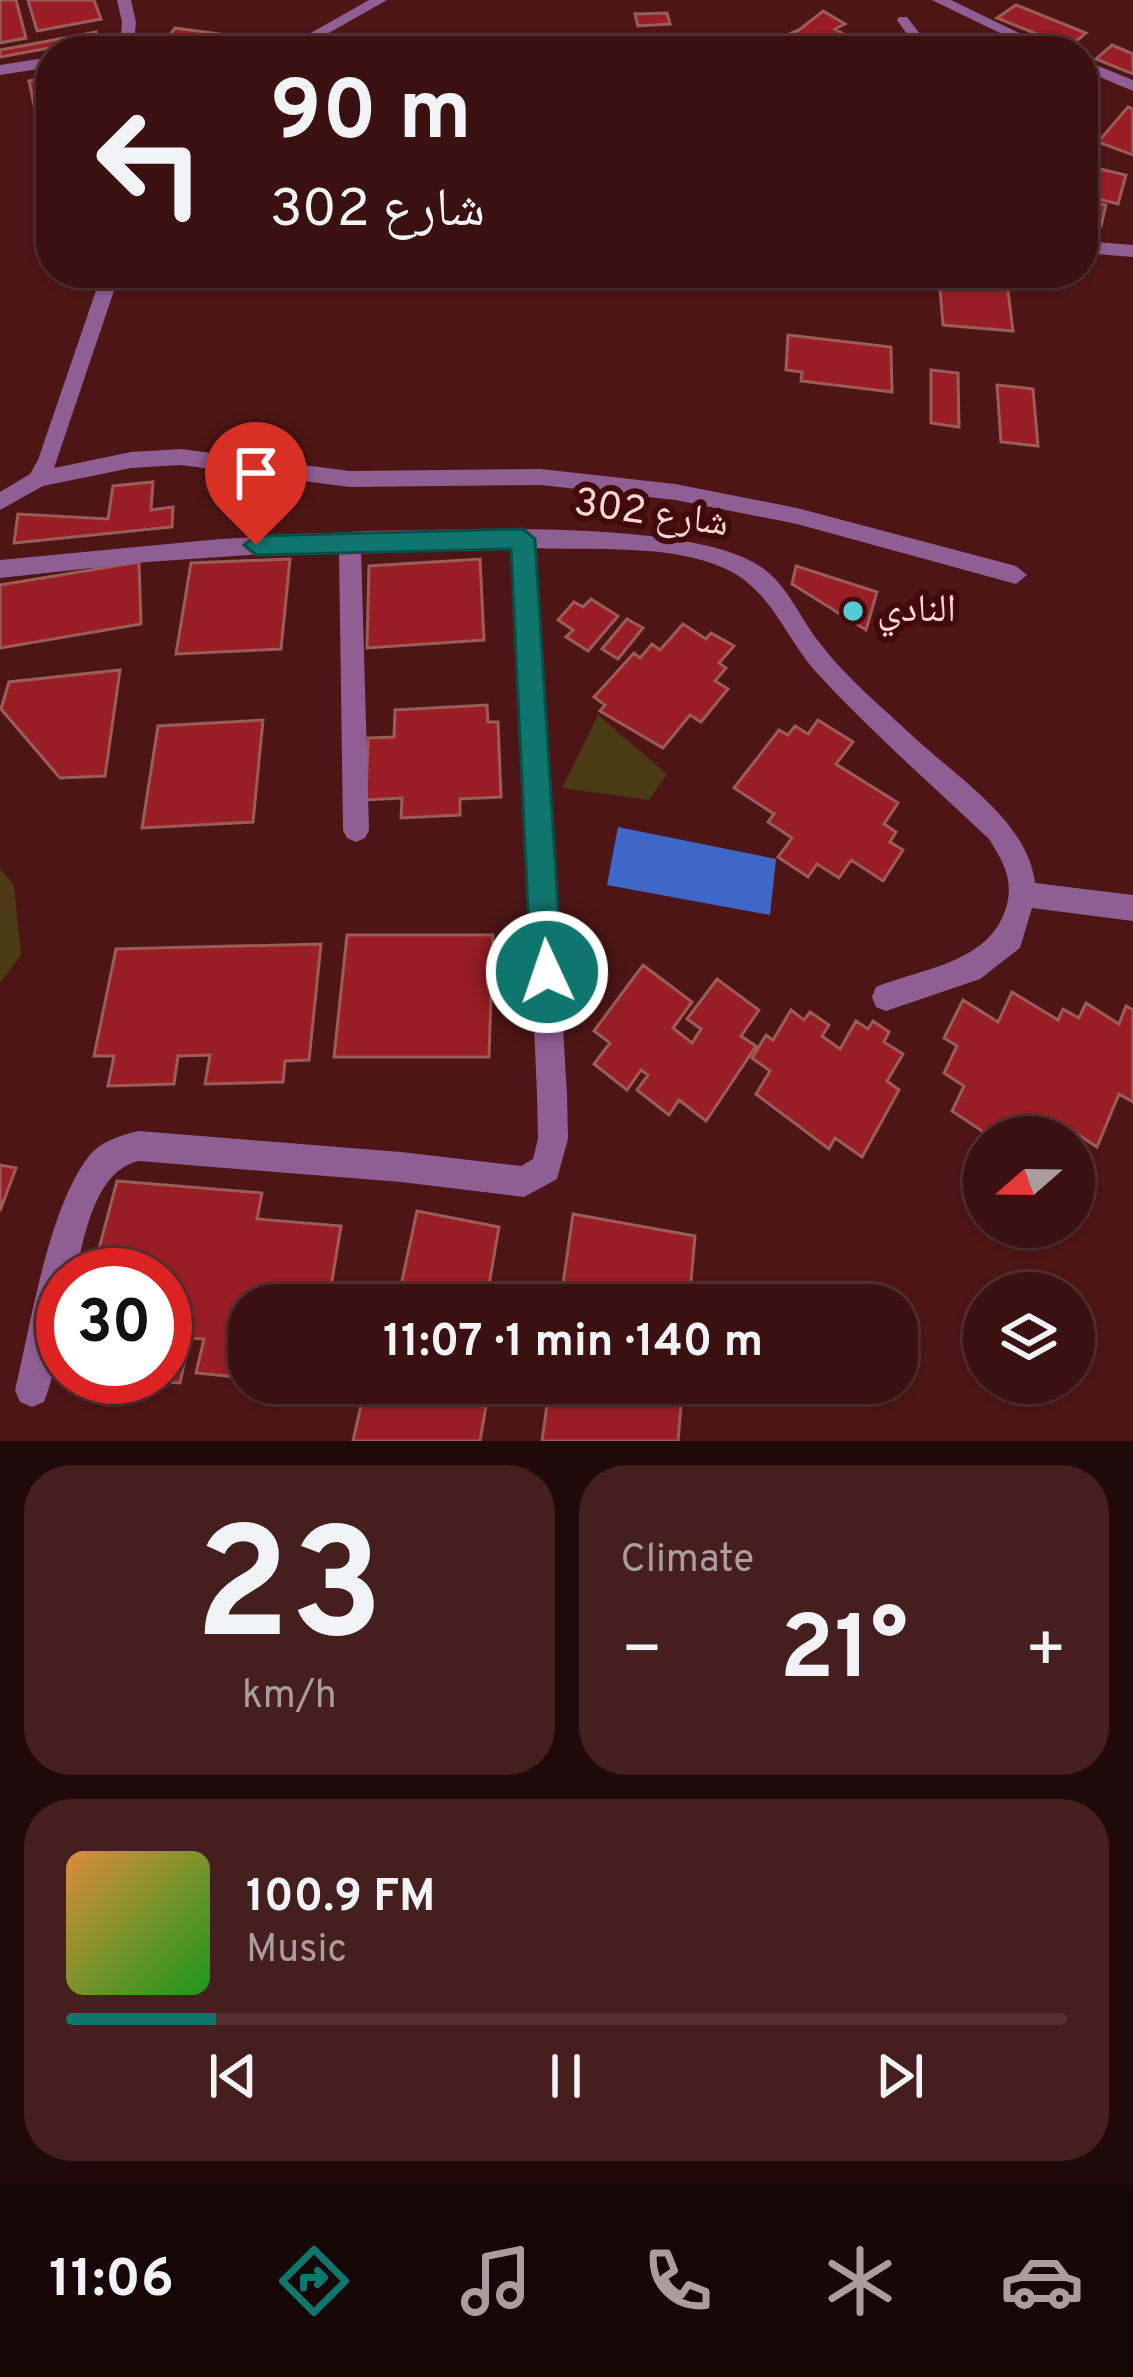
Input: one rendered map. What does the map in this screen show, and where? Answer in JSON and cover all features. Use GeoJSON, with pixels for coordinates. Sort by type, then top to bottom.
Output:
{"type":"FeatureCollection","features":[{"type":"Feature","properties":{"kind":"street"},"geometry":{"type":"LineString","coordinates":[[124,0],[127,36]]}},
{"type":"Feature","properties":{"kind":"street"},"geometry":{"type":"LineString","coordinates":[[314,36],[380,0]]}},
{"type":"Feature","properties":{"kind":"street"},"geometry":{"type":"LineString","coordinates":[[939,0],[1017,36]]}},
{"type":"Feature","properties":{"kind":"street"},"geometry":{"type":"LineString","coordinates":[[0,70],[36,64]]}},
{"type":"Feature","properties":{"kind":"street"},"geometry":{"type":"LineString","coordinates":[[1098,71],[1133,86]]}},
{"type":"Feature","properties":{"kind":"street"},"geometry":{"type":"LineString","coordinates":[[1098,249],[1133,251]]}},
{"type":"Feature","properties":{"kind":"street"},"geometry":{"type":"LineString","coordinates":[[37,479],[60,432],[106,288]]}},
{"type":"Feature","properties":{"kind":"street"},"geometry":{"type":"LineString","coordinates":[[0,502],[37,479],[131,460],[181,458],[350,479],[541,477],[675,491],[797,516],[1016,575]]}},
{"type":"Feature","properties":{"kind":"street"},"geometry":{"type":"LineString","coordinates":[[32,1390],[69,1241],[97,1171],[118,1150],[140,1146],[296,1158],[524,1182],[546,1168],[553,1139],[523,539]]}},
{"type":"Feature","properties":{"kind":"street","name":"شارع 302"},"geometry":{"type":"LineString","coordinates":[[0,569],[209,547],[523,539],[724,557],[753,572],[818,659],[998,831],[1020,864],[1023,894]]}},
{"type":"Feature","properties":{"kind":"street"},"geometry":{"type":"LineString","coordinates":[[350,542],[356,830]]}},
{"type":"Feature","properties":{"kind":"street"},"geometry":{"type":"LineString","coordinates":[[886,997],[970,969],[1010,939],[1023,894],[1133,908]]}},
{"type":"Feature","properties":{"kind":"lane"},"geometry":{"type":"LineString","coordinates":[[903,20],[915,36]]}},
{"type":"Feature","properties":{"kind":"shaded area"},"geometry":{"type":"Polygon","coordinates":[[[598,715],[667,774],[649,800],[562,788],[598,715]]]}},
{"type":"Feature","properties":{"kind":"shaded area"},"geometry":{"type":"Polygon","coordinates":[[[0,868],[14,886],[21,955],[0,983],[0,868]]]}},
{"type":"Feature","properties":{"kind":"water"},"geometry":{"type":"Polygon","coordinates":[[[618,827],[776,859],[770,915],[607,885],[618,827]]]}},
{"type":"Feature","properties":{"kind":"building"},"geometry":{"type":"Polygon","coordinates":[[[0,0],[16,0],[26,38],[0,43],[0,0]]]}},
{"type":"Feature","properties":{"kind":"building"},"geometry":{"type":"Polygon","coordinates":[[[28,0],[94,0],[101,19],[37,31],[28,0]]]}},
{"type":"Feature","properties":{"kind":"building"},"geometry":{"type":"Polygon","coordinates":[[[1016,5],[1086,33],[1042,36],[997,18],[1016,5]]]}},
{"type":"Feature","properties":{"kind":"building"},"geometry":{"type":"Polygon","coordinates":[[[823,11],[845,24],[835,29],[846,36],[785,36],[823,11]]]}},
{"type":"Feature","properties":{"kind":"building"},"geometry":{"type":"Polygon","coordinates":[[[667,13],[670,24],[638,26],[635,14],[667,13]]]}},
{"type":"Feature","properties":{"kind":"building"},"geometry":{"type":"Polygon","coordinates":[[[175,28],[226,35],[225,36],[169,36],[175,28]]]}},
{"type":"Feature","properties":{"kind":"building"},"geometry":{"type":"Polygon","coordinates":[[[36,43],[36,50],[0,57],[0,50],[36,43]]]}},
{"type":"Feature","properties":{"kind":"building"},"geometry":{"type":"Polygon","coordinates":[[[1112,45],[1133,54],[1133,74],[1098,60],[1112,45]]]}},
{"type":"Feature","properties":{"kind":"building"},"geometry":{"type":"Polygon","coordinates":[[[36,80],[36,110],[35,110],[29,81],[36,80]]]}},
{"type":"Feature","properties":{"kind":"building"},"geometry":{"type":"Polygon","coordinates":[[[1128,107],[1133,109],[1133,155],[1098,142],[1128,107]]]}},
{"type":"Feature","properties":{"kind":"building"},"geometry":{"type":"Polygon","coordinates":[[[1098,168],[1126,175],[1118,204],[1098,199],[1098,168]]]}},
{"type":"Feature","properties":{"kind":"building"},"geometry":{"type":"Polygon","coordinates":[[[1098,203],[1106,205],[1098,225],[1098,203]]]}},
{"type":"Feature","properties":{"kind":"building"},"geometry":{"type":"Polygon","coordinates":[[[940,288],[1008,288],[1013,331],[943,325],[940,288]]]}},
{"type":"Feature","properties":{"kind":"building"},"geometry":{"type":"Polygon","coordinates":[[[788,335],[891,347],[892,392],[801,381],[802,372],[786,370],[788,335]]]}},
{"type":"Feature","properties":{"kind":"building"},"geometry":{"type":"Polygon","coordinates":[[[931,370],[958,373],[959,427],[931,423],[931,370]]]}},
{"type":"Feature","properties":{"kind":"building"},"geometry":{"type":"Polygon","coordinates":[[[997,385],[1033,389],[1038,446],[1001,442],[997,385]]]}},
{"type":"Feature","properties":{"kind":"building"},"geometry":{"type":"Polygon","coordinates":[[[153,482],[151,510],[173,507],[172,527],[14,543],[18,514],[108,519],[113,486],[153,482]]]}},
{"type":"Feature","properties":{"kind":"building"},"geometry":{"type":"Polygon","coordinates":[[[290,559],[281,649],[176,654],[191,563],[290,559]]]}},
{"type":"Feature","properties":{"kind":"building"},"geometry":{"type":"Polygon","coordinates":[[[480,559],[484,640],[367,648],[369,566],[480,559]]]}},
{"type":"Feature","properties":{"kind":"building"},"geometry":{"type":"Polygon","coordinates":[[[139,562],[141,624],[0,648],[0,585],[139,562]]]}},
{"type":"Feature","properties":{"kind":"building","name":"النادي"},"geometry":{"type":"Polygon","coordinates":[[[796,566],[877,592],[866,630],[792,584],[796,566]]]}},
{"type":"Feature","properties":{"kind":"building"},"geometry":{"type":"Polygon","coordinates":[[[591,599],[618,616],[588,651],[566,637],[573,630],[558,620],[574,602],[583,607],[591,599]]]}},
{"type":"Feature","properties":{"kind":"building"},"geometry":{"type":"Polygon","coordinates":[[[627,619],[643,628],[618,659],[602,649],[627,619]]]}},
{"type":"Feature","properties":{"kind":"building"},"geometry":{"type":"Polygon","coordinates":[[[683,624],[706,639],[711,633],[734,646],[719,663],[726,668],[715,681],[728,689],[701,722],[690,715],[663,748],[600,711],[605,705],[594,697],[634,653],[640,658],[652,644],[660,650],[683,624]]]}},
{"type":"Feature","properties":{"kind":"building"},"geometry":{"type":"Polygon","coordinates":[[[120,670],[105,776],[60,778],[1,709],[9,682],[120,670]]]}},
{"type":"Feature","properties":{"kind":"building"},"geometry":{"type":"Polygon","coordinates":[[[487,705],[488,722],[498,722],[501,797],[460,799],[460,815],[401,818],[402,798],[366,800],[368,738],[394,737],[395,710],[487,705]]]}},
{"type":"Feature","properties":{"kind":"building"},"geometry":{"type":"Polygon","coordinates":[[[263,720],[253,822],[142,828],[158,726],[263,720]]]}},
{"type":"Feature","properties":{"kind":"building"},"geometry":{"type":"Polygon","coordinates":[[[818,720],[853,742],[836,764],[898,803],[884,824],[896,832],[890,842],[903,850],[883,881],[851,860],[839,878],[817,864],[808,877],[778,857],[792,838],[768,822],[774,814],[734,788],[779,730],[788,735],[795,726],[808,734],[818,720]]]}},
{"type":"Feature","properties":{"kind":"building"},"geometry":{"type":"Polygon","coordinates":[[[347,935],[493,935],[489,1057],[334,1057],[347,935]]]}},
{"type":"Feature","properties":{"kind":"building"},"geometry":{"type":"Polygon","coordinates":[[[321,944],[309,1060],[285,1061],[283,1082],[205,1084],[210,1055],[178,1056],[174,1084],[108,1086],[114,1056],[94,1056],[116,949],[321,944]]]}},
{"type":"Feature","properties":{"kind":"building"},"geometry":{"type":"Polygon","coordinates":[[[643,965],[692,1002],[673,1028],[692,1043],[701,1029],[687,1019],[717,979],[759,1010],[741,1036],[756,1046],[706,1121],[679,1100],[669,1115],[637,1090],[648,1075],[641,1070],[627,1090],[594,1064],[610,1043],[594,1031],[643,965]]]}},
{"type":"Feature","properties":{"kind":"building"},"geometry":{"type":"Polygon","coordinates":[[[1012,992],[1058,1020],[1063,1009],[1079,1018],[1086,1003],[1119,1024],[1126,1006],[1133,1010],[1133,1102],[1119,1094],[1097,1147],[1095,1116],[963,1118],[952,1111],[964,1086],[944,1073],[957,1046],[944,1038],[963,1000],[998,1022],[1012,992]]]}},
{"type":"Feature","properties":{"kind":"building"},"geometry":{"type":"Polygon","coordinates":[[[791,1010],[804,1020],[810,1012],[829,1025],[822,1036],[840,1049],[856,1021],[868,1029],[873,1021],[889,1032],[884,1042],[903,1054],[887,1081],[899,1090],[862,1157],[835,1138],[829,1149],[756,1094],[770,1071],[752,1058],[766,1035],[773,1040],[791,1010]]]}},
{"type":"Feature","properties":{"kind":"building"},"geometry":{"type":"Polygon","coordinates":[[[0,1165],[16,1168],[0,1211],[0,1165]]]}},
{"type":"Feature","properties":{"kind":"building"},"geometry":{"type":"Polygon","coordinates":[[[117,1181],[262,1193],[257,1219],[341,1226],[331,1284],[228,1284],[228,1376],[196,1373],[204,1339],[192,1338],[192,1248],[99,1248],[117,1181]]]}},
{"type":"Feature","properties":{"kind":"building"},"geometry":{"type":"Polygon","coordinates":[[[417,1211],[499,1227],[489,1284],[401,1284],[417,1211]]]}},
{"type":"Feature","properties":{"kind":"building"},"geometry":{"type":"Polygon","coordinates":[[[573,1214],[695,1236],[691,1284],[563,1284],[573,1214]]]}},
{"type":"Feature","properties":{"kind":"building"},"geometry":{"type":"Polygon","coordinates":[[[361,1404],[486,1404],[480,1441],[353,1441],[361,1404]]]}},
{"type":"Feature","properties":{"kind":"building"},"geometry":{"type":"Polygon","coordinates":[[[547,1404],[681,1404],[678,1441],[542,1441],[547,1404]]]}},
{"type":"Feature","properties":{"kind":"place","name":"النادي"},"geometry":{"type":"Point","coordinates":[853,611]}},
{"type":"Feature","properties":{"kind":"route"},"geometry":{"type":"LineString","coordinates":[[256,545],[523,539],[547,972]]}}]}
